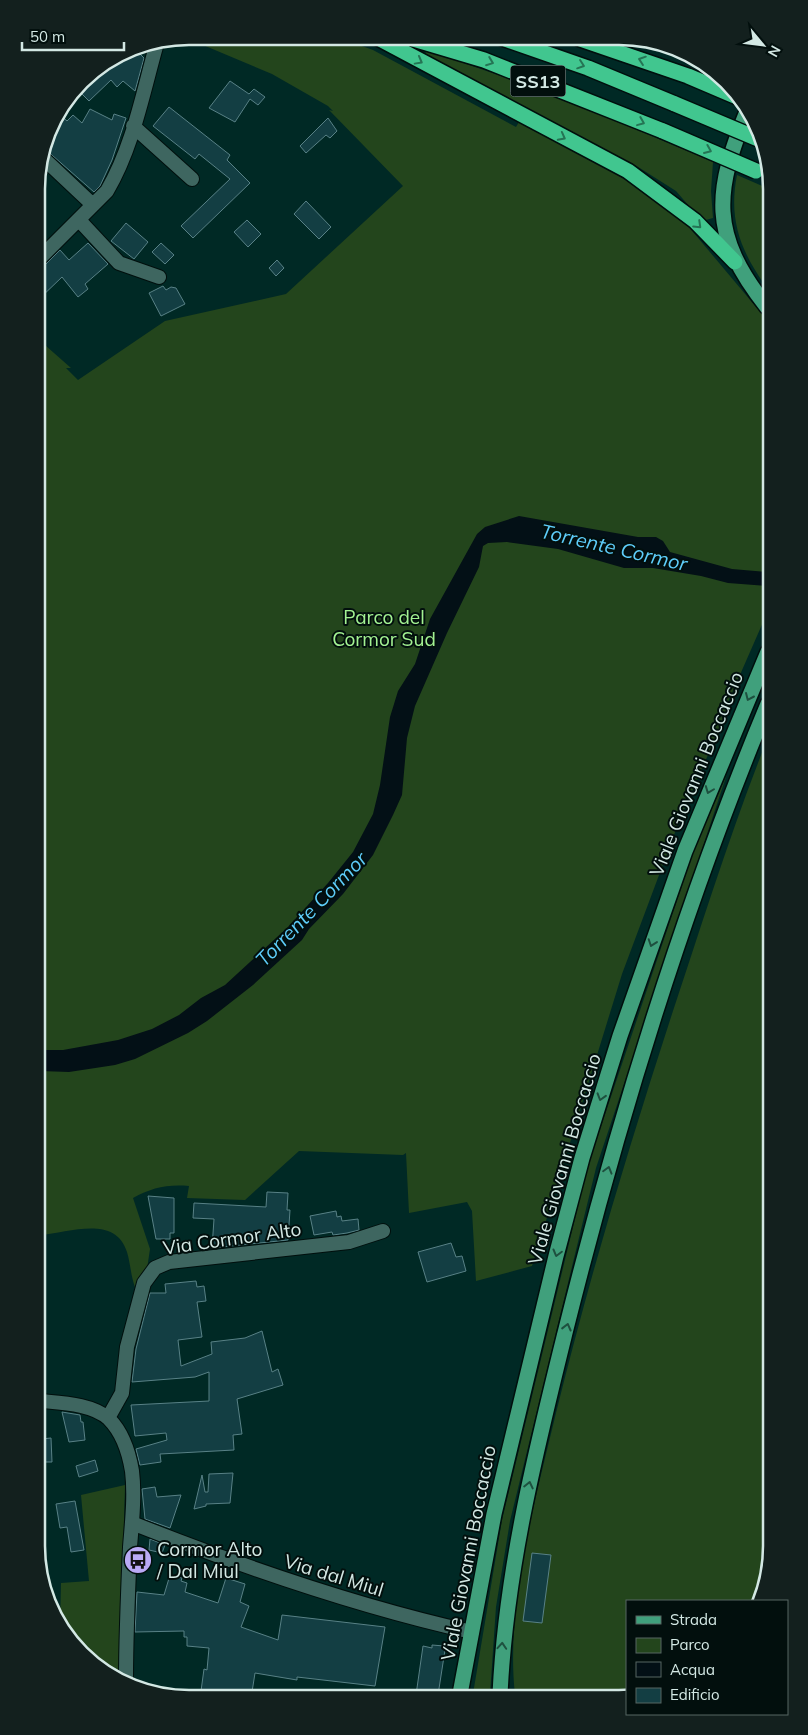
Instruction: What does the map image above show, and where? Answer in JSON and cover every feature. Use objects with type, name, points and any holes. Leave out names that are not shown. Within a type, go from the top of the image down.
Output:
[{"type":"highway","points":[[391,45],[628,171],[695,221],[735,262]]},
{"type":"highway","name":"SS13","points":[[434,45],[484,60],[663,131],[761,173]]},
{"type":"highway","points":[[522,45],[588,68],[753,137]]},
{"type":"highway","points":[[598,45],[688,76],[725,92]]},
{"type":"main road","points":[[745,119],[728,166],[722,198],[723,226],[735,262],[763,302]]},
{"type":"main road","name":"Viale Giovanni Boccaccio","points":[[461,1690],[494,1514],[556,1256],[582,1158],[656,930],[728,746],[763,664]]},
{"type":"main road","points":[[500,1690],[503,1640],[520,1522],[587,1248],[663,994],[722,820],[763,716]]},
{"type":"street","points":[[45,253],[93,205],[113,180],[123,159],[155,50]]},
{"type":"street","points":[[133,126],[192,178]]},
{"type":"street","points":[[47,163],[93,205]]},
{"type":"street","points":[[79,220],[118,263],[158,277]]},
{"type":"street","name":"Via Cormor Alto","points":[[108,1418],[122,1393],[127,1347],[144,1283],[155,1268],[168,1262],[349,1242],[383,1231]]},
{"type":"street","points":[[45,1402],[79,1406],[96,1411],[108,1418],[116,1427],[124,1442],[130,1465],[132,1523],[126,1675]]},
{"type":"street","name":"Via dal Miul","points":[[132,1523],[240,1565],[321,1592],[409,1618],[472,1632]]},
{"type":"green space","name":"Parco del Cormor Sud","points":[[203,45],[359,45],[373,50],[516,127],[519,122],[623,178],[688,226],[763,315],[763,622],[680,819],[622,974],[532,1266],[476,1281],[472,1211],[467,1202],[409,1213],[406,1153],[403,1155],[299,1151],[245,1200],[187,1198],[189,1186],[160,1188],[133,1198],[150,1249],[147,1269],[138,1293],[132,1279],[127,1252],[121,1240],[112,1233],[102,1229],[90,1228],[45,1234],[45,345],[71,368],[66,368],[78,380],[165,321],[286,294],[403,186],[329,110],[333,111],[328,106],[272,74]]},
{"type":"green space","points":[[427,50],[557,96],[713,162],[711,191],[713,218],[702,221],[676,191],[635,165],[424,56]]},
{"type":"green space","points":[[737,175],[763,186],[763,282],[750,261],[739,235],[734,207]]},
{"type":"green space","points":[[763,750],[763,1556],[760,1574],[752,1600],[626,1600],[626,1690],[515,1690],[514,1626],[524,1553],[540,1480],[582,1313],[610,1213],[656,1064],[730,839]]},
{"type":"green space","points":[[727,774],[596,1168],[510,1521],[496,1607],[490,1690],[474,1690],[502,1520],[588,1165],[693,853]]},
{"type":"green space","points":[[125,1485],[120,1673],[87,1648],[75,1634],[60,1610],[61,1583],[89,1581],[81,1495]]},
{"type":"water","name":"Torrente Cormor","points":[[519,516],[638,537],[656,537],[663,541],[670,552],[732,569],[763,572],[763,586],[728,583],[701,576],[653,568],[624,568],[558,549],[507,542],[488,543],[483,546],[479,567],[415,706],[407,738],[402,795],[373,855],[343,894],[309,929],[302,940],[253,985],[207,1021],[188,1033],[135,1059],[115,1065],[69,1072],[45,1071],[45,1050],[63,1050],[118,1040],[152,1029],[179,1015],[201,998],[225,985],[287,928],[328,883],[353,852],[373,814],[380,785],[390,717],[398,691],[415,664],[430,619],[477,534],[485,527]]},
{"type":"building","points":[[140,54],[144,58],[135,91],[123,81],[117,87],[111,80],[89,101],[82,94],[109,69]]},
{"type":"building","points":[[230,81],[249,94],[254,89],[265,97],[258,105],[250,99],[235,122],[209,108]]},
{"type":"building","points":[[169,107],[230,155],[227,160],[250,183],[193,238],[181,226],[230,179],[199,154],[195,159],[153,126]]},
{"type":"building","points":[[90,109],[112,120],[114,114],[126,118],[112,160],[100,186],[94,192],[50,153],[64,118],[67,121],[73,115],[82,123]]},
{"type":"building","points":[[328,118],[337,131],[330,138],[326,135],[306,153],[300,146]]},
{"type":"building","points":[[306,201],[331,227],[319,239],[294,214]]},
{"type":"building","points":[[247,220],[261,234],[248,247],[234,232]]},
{"type":"building","points":[[126,223],[148,242],[134,259],[111,241]]},
{"type":"building","points":[[88,243],[108,264],[85,284],[88,289],[78,297],[62,277],[45,293],[45,265],[60,250],[69,260]]},
{"type":"building","points":[[161,243],[174,255],[165,264],[152,252]]},
{"type":"building","points":[[277,260],[284,268],[276,276],[269,268]]},
{"type":"building","points":[[163,286],[166,290],[171,287],[176,288],[185,304],[161,316],[149,293]]},
{"type":"building","points":[[267,1192],[288,1193],[287,1210],[290,1210],[288,1240],[212,1248],[214,1219],[193,1218],[194,1203],[266,1207]]},
{"type":"building","points":[[148,1196],[174,1198],[174,1233],[170,1233],[170,1239],[156,1239]]},
{"type":"building","points":[[336,1211],[337,1217],[341,1216],[342,1221],[358,1219],[359,1230],[333,1235],[332,1232],[314,1235],[310,1216]]},
{"type":"building","points":[[451,1243],[456,1257],[462,1256],[466,1271],[427,1282],[418,1252]]},
{"type":"building","points":[[196,1281],[197,1287],[204,1286],[206,1301],[197,1302],[202,1337],[178,1340],[181,1366],[212,1354],[211,1342],[245,1338],[262,1331],[272,1372],[278,1369],[283,1385],[237,1399],[242,1434],[233,1435],[234,1450],[160,1454],[161,1462],[140,1465],[136,1449],[167,1440],[166,1433],[135,1436],[131,1405],[209,1401],[209,1372],[195,1377],[132,1382],[136,1349],[150,1293],[166,1293],[165,1284]]},
{"type":"building","points":[[62,1412],[80,1415],[81,1422],[83,1422],[85,1440],[69,1442]]},
{"type":"building","points":[[51,1438],[52,1462],[45,1462],[45,1439]]},
{"type":"building","points":[[95,1460],[98,1471],[79,1477],[76,1466]]},
{"type":"building","points":[[233,1473],[230,1503],[206,1504],[206,1506],[194,1509],[202,1475],[205,1492],[208,1492],[209,1474]]},
{"type":"building","points":[[155,1487],[157,1497],[181,1495],[170,1528],[145,1519],[142,1489]]},
{"type":"building","points":[[75,1501],[84,1550],[71,1552],[67,1527],[60,1528],[56,1504]]},
{"type":"building","points":[[150,1539],[165,1545],[162,1553],[149,1550]]},
{"type":"building","points":[[532,1553],[551,1555],[542,1623],[523,1621]]},
{"type":"building","points":[[170,1575],[182,1578],[181,1581],[187,1583],[185,1592],[218,1603],[226,1578],[245,1584],[240,1602],[249,1606],[241,1627],[278,1640],[282,1615],[385,1627],[375,1686],[297,1677],[297,1680],[255,1673],[252,1690],[201,1690],[204,1669],[207,1670],[209,1648],[187,1646],[187,1637],[184,1637],[184,1631],[135,1632],[137,1592],[164,1595]]},
{"type":"building","points":[[432,1645],[444,1646],[445,1650],[439,1690],[417,1690],[423,1646],[432,1648]]},
{"type":"place","name":"Cormor Alto / Dal Miul","points":[[138,1560]]}]
